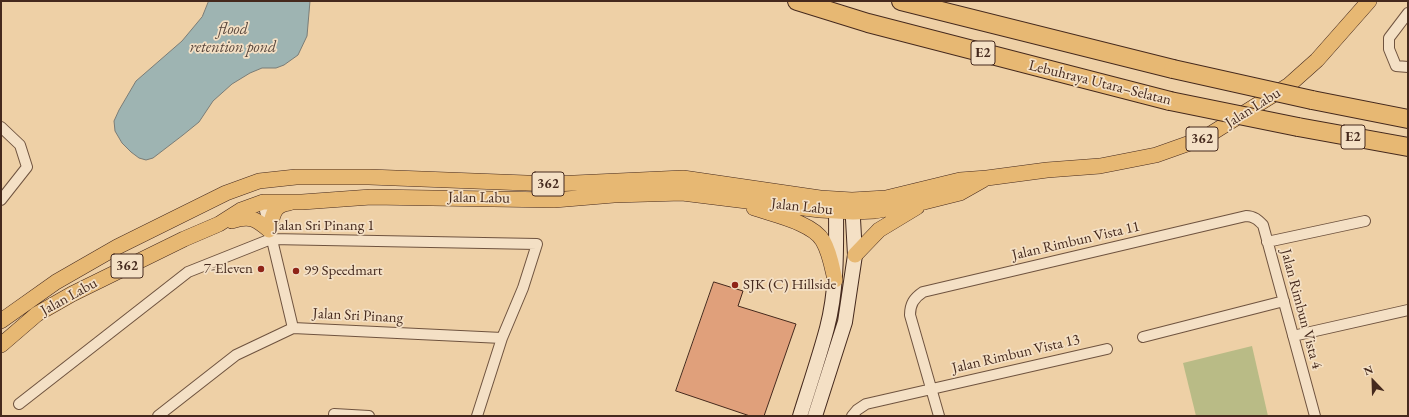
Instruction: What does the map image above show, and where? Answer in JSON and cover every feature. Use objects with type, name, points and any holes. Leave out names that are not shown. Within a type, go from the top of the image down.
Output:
[{"type":"highway","name":"Lebuhraya Utara–Selatan","points":[[797,1],[868,23],[1170,101],[1408,148]]},
{"type":"highway","name":"Lebuhraya Utara–Selatan","points":[[901,1],[1173,69],[1312,100],[1408,119]]},
{"type":"main road","name":"Jalan Labu","points":[[853,206],[960,180],[1047,170],[1100,166],[1156,155],[1204,138],[1289,85],[1317,60],[1369,1]]},
{"type":"main road","name":"Jalan Labu","points":[[1,321],[56,282],[118,247],[226,193],[259,181],[296,177],[369,177],[553,184],[683,178],[836,205]]},
{"type":"main road","name":"Jalan Labu","points":[[1,345],[38,314],[72,294],[184,239],[219,224],[241,210],[263,202],[302,202],[371,197],[554,200],[614,195],[682,192],[726,198],[853,206],[875,211],[924,202],[960,193],[987,178]]},
{"type":"main road","points":[[226,193],[245,192],[258,194],[263,202]]},
{"type":"main road","points":[[726,198],[804,226],[817,233],[823,240],[828,250],[835,280]]},
{"type":"main road","points":[[270,235],[272,215],[276,209],[281,204],[302,202]]},
{"type":"main road","points":[[855,255],[880,230],[924,202]]},
{"type":"main road","points":[[219,224],[240,218],[253,218],[270,235]]},
{"type":"street","points":[[1408,13],[1389,38],[1389,49],[1396,66],[1408,67]]},
{"type":"street","points":[[1,127],[20,145],[27,167],[1,200]]},
{"type":"street","points":[[263,202],[293,328]]},
{"type":"street","points":[[800,416],[827,328],[835,280],[836,205]]},
{"type":"street","points":[[816,416],[845,322],[855,255],[853,206]]},
{"type":"street","name":"Jalan Rimbun Vista 4","points":[[1251,216],[1263,225],[1315,416]]},
{"type":"street","name":"Jalan Rimbun Vista 11","points":[[932,388],[910,314],[912,303],[923,292],[1251,216]]},
{"type":"street","points":[[1267,242],[1365,221]]},
{"type":"street","name":"Jalan Sri Pinang 1","points":[[19,404],[188,272],[270,235],[537,244],[523,288],[502,338]]},
{"type":"street","points":[[1143,337],[1284,301]]},
{"type":"street","points":[[1293,336],[1408,310]]},
{"type":"street","name":"Jalan Sri Pinang","points":[[158,416],[236,355],[293,328],[502,338]]},
{"type":"street","points":[[477,416],[502,338]]},
{"type":"street","name":"Jalan Rimbun Vista 13","points":[[852,416],[857,410],[866,404],[1107,349]]},
{"type":"street","points":[[932,388],[939,416]]},
{"type":"street","points":[[334,414],[369,416]]},
{"type":"green space","points":[[1252,346],[1268,416],[1196,416],[1183,363]]},
{"type":"water","name":"flood retention pond","points":[[209,1],[310,1],[307,36],[298,55],[284,65],[276,68],[262,68],[250,73],[232,84],[213,101],[199,122],[183,135],[153,158],[146,160],[139,158],[122,143],[115,131],[114,121],[136,81],[182,41],[202,17]]},
{"type":"building","points":[[714,282],[743,291],[738,306],[796,324],[764,416],[750,416],[676,391]]},
{"type":"place","name":"7-Eleven","points":[[261,269]]},
{"type":"place","name":"99 Speedmart","points":[[296,271]]},
{"type":"place","name":"SJK (C) Hillside","points":[[735,285]]}]
